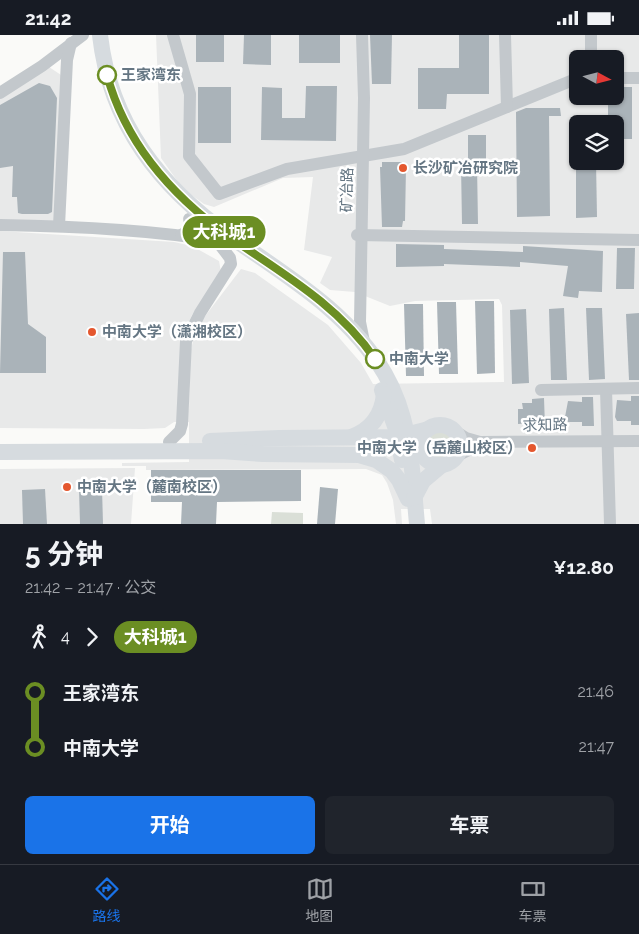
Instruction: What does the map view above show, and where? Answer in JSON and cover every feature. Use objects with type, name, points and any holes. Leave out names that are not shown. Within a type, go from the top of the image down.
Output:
[{"type":"main road","points":[[91,35],[99,75],[118,128],[133,156],[157,187],[189,219],[217,241],[292,291],[334,325],[366,361],[391,396],[411,414],[440,429],[460,444],[449,461],[423,481],[411,499]]},
{"type":"main road","points":[[100,35],[104,64],[120,111],[132,136],[154,168],[185,201],[207,220],[316,296],[339,317],[364,345],[385,374],[403,436],[412,456],[410,524]]},
{"type":"main road","points":[[350,437],[360,433],[375,421],[383,403],[391,396]]},
{"type":"main road","points":[[0,443],[169,442],[403,436],[440,429]]},
{"type":"main road","points":[[412,456],[421,451],[420,442],[440,429]]},
{"type":"main road","points":[[0,452],[221,451],[263,454],[412,456],[433,464],[449,461]]},
{"type":"main road","points":[[359,455],[376,460],[392,471],[399,479],[411,499],[417,524]]},
{"type":"street","points":[[0,93],[42,66],[83,35]]},
{"type":"street","points":[[172,35],[190,94],[189,156],[215,192],[219,194],[295,167],[361,158],[404,149],[569,83]]},
{"type":"street","name":"矿冶路","points":[[357,35],[361,158]]},
{"type":"street","name":"矿冶路","points":[[362,35],[360,331],[364,345]]},
{"type":"street","points":[[505,35],[507,107]]},
{"type":"street","points":[[591,35],[592,50]]},
{"type":"street","points":[[59,226],[66,82],[71,43]]},
{"type":"street","points":[[42,66],[56,69],[66,82]]},
{"type":"street","points":[[624,78],[639,78]]},
{"type":"street","points":[[181,235],[192,229],[189,219]]},
{"type":"street","points":[[0,225],[59,226],[181,235],[217,241],[230,258],[231,264],[200,313],[186,341],[182,424],[180,431],[169,442]]},
{"type":"street","points":[[360,235],[639,240]]},
{"type":"street","name":"矿冶路","points":[[339,317],[348,318],[354,312],[360,235]]},
{"type":"street","points":[[541,389],[639,388]]},
{"type":"street","points":[[606,389],[610,524]]},
{"type":"street","name":"求知路","points":[[440,429],[480,441],[639,446]]},
{"type":"street","name":"求知路","points":[[449,461],[469,450],[484,448],[608,444],[639,441]]},
{"type":"shaded area","points":[[156,35],[639,35],[639,524],[432,524],[430,509],[401,509],[402,524],[396,524],[393,500],[387,483],[382,475],[366,469],[146,470],[146,466],[122,466],[122,463],[189,462],[189,422],[174,422],[165,428],[144,429],[0,428],[0,231],[174,242],[192,246],[219,261],[221,272],[192,315],[182,337],[189,411],[190,354],[196,328],[241,269],[255,273],[328,325],[361,363],[373,384],[504,382],[502,305],[499,299],[415,301],[390,306],[355,292],[330,290],[320,283],[332,257],[304,250],[313,177],[283,178],[214,207],[204,204],[183,189],[161,158]]},
{"type":"shaded area","points":[[49,67],[61,75],[59,226],[0,225],[0,93]]},
{"type":"shaded area","points":[[440,431],[450,435],[454,445],[450,455],[440,459],[430,455],[426,445],[430,435]]},
{"type":"shaded area","name":"中南大学（麓南校区）","points":[[135,468],[131,524],[0,524],[0,469]]},
{"type":"shaded area","points":[[272,512],[303,513],[303,524],[271,524]]},
{"type":"building","points":[[196,35],[224,35],[224,62],[196,62]]},
{"type":"building","points":[[244,35],[271,35],[271,65],[243,64]]},
{"type":"building","points":[[299,35],[340,35],[340,63],[299,63]]},
{"type":"building","points":[[370,35],[392,35],[391,84],[372,84]]},
{"type":"building","points":[[459,35],[489,35],[489,94],[447,94],[446,109],[418,109],[418,68],[459,68]]},
{"type":"building","points":[[39,83],[50,86],[57,98],[52,212],[48,214],[22,214],[18,213],[17,197],[12,197],[13,166],[0,168],[0,105]]},
{"type":"building","points":[[306,86],[337,86],[336,141],[261,140],[262,87],[282,88],[282,118],[305,118]]},
{"type":"building","points":[[198,87],[231,87],[231,143],[198,143]]},
{"type":"building","points":[[624,87],[632,87],[632,139],[624,139],[624,115],[608,115],[608,105],[624,105]]},
{"type":"building","points":[[526,108],[560,108],[561,116],[549,116],[550,216],[517,217],[516,112]]},
{"type":"building","points":[[468,135],[486,135],[486,164],[477,165],[478,224],[462,224],[461,165],[468,165]]},
{"type":"building","points":[[382,162],[402,162],[402,167],[406,167],[405,221],[403,221],[402,227],[382,227],[380,167],[382,167]]},
{"type":"building","points":[[576,170],[596,170],[597,217],[576,218]]},
{"type":"building","points":[[396,244],[444,245],[444,249],[523,252],[523,246],[603,251],[602,292],[579,291],[578,298],[563,296],[568,266],[520,262],[520,267],[444,264],[444,266],[396,267]]},
{"type":"building","points":[[617,248],[635,248],[634,289],[616,289]]},
{"type":"building","points":[[3,252],[25,252],[28,324],[46,337],[46,373],[0,373]]},
{"type":"building","points":[[475,301],[494,301],[495,373],[477,374]]},
{"type":"building","points":[[437,302],[456,302],[458,374],[439,374]]},
{"type":"building","points":[[404,304],[423,304],[424,376],[406,376]]},
{"type":"building","points":[[564,308],[567,380],[551,380],[549,309]]},
{"type":"building","points":[[586,308],[602,308],[605,379],[589,380]]},
{"type":"building","points":[[526,309],[529,383],[512,384],[510,310]]},
{"type":"building","points":[[639,313],[639,380],[629,380],[626,314]]},
{"type":"building","points":[[631,396],[639,396],[639,425],[631,425],[631,421],[617,421],[615,417],[617,400],[631,401]]},
{"type":"building","points":[[582,397],[593,397],[594,426],[582,426],[582,422],[568,422],[565,417],[568,401],[582,402]]},
{"type":"building","points":[[544,398],[545,427],[535,427],[535,423],[518,424],[518,409],[523,409],[522,403],[532,403],[532,399]]},
{"type":"building","points":[[151,470],[301,470],[301,501],[217,502],[216,524],[181,524],[182,502],[151,502]]},
{"type":"building","points":[[320,487],[338,489],[335,524],[317,524]]},
{"type":"building","points":[[102,488],[103,524],[80,524],[79,489]]},
{"type":"building","points":[[45,489],[47,524],[23,524],[22,490]]},
{"type":"bus line","name":"大科城1","points":[[107,75],[110,87],[132,136],[148,160],[167,182],[207,220],[316,296],[335,312],[358,336],[375,359]]},
{"type":"place","name":"王家湾东","points":[[107,75]]},
{"type":"place","name":"长沙矿冶研究院","points":[[403,168]]},
{"type":"place","name":"中南大学（潇湘校区）","points":[[92,332]]},
{"type":"place","name":"中南大学","points":[[375,359]]},
{"type":"place","name":"中南大学（岳麓山校区）","points":[[532,448]]},
{"type":"place","name":"中南大学（麓南校区）","points":[[67,487]]}]
